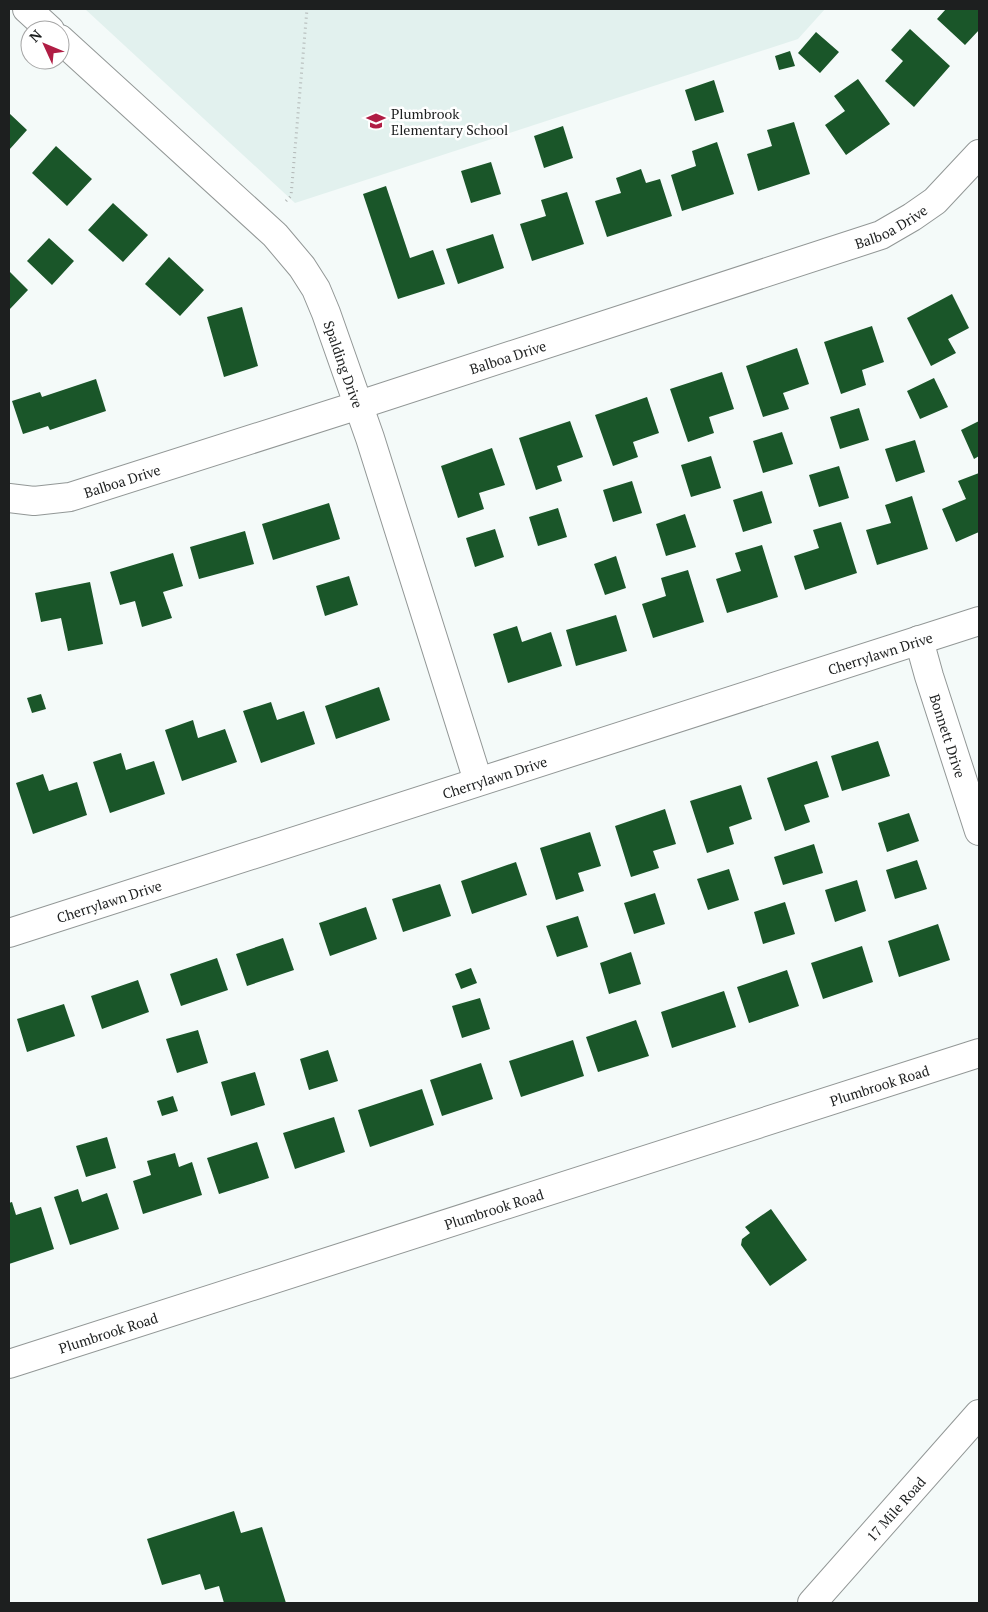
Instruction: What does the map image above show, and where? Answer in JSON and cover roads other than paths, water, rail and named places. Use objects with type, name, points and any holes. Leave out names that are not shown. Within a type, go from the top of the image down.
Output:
[{"type":"street","points":[[27,9],[39,20]]},
{"type":"street","name":"Spalding Drive","points":[[70,48],[275,235],[291,252],[311,282],[326,313],[359,405],[478,782]]},
{"type":"street","name":"Balboa Drive","points":[[9,498],[34,501],[70,497],[881,235],[912,217],[934,201],[979,154]]},
{"type":"street","name":"Cherrylawn Drive","points":[[9,933],[979,621]]},
{"type":"street","name":"Bonnett Drive","points":[[919,640],[979,831]]},
{"type":"street","name":"Plumbrook Road","points":[[9,1364],[979,1053]]},
{"type":"street","name":"17 Mile Road","points":[[812,1603],[979,1414]]},
{"type":"place","name":"Plumbrook Elementary School","points":[[376,121]]}]
